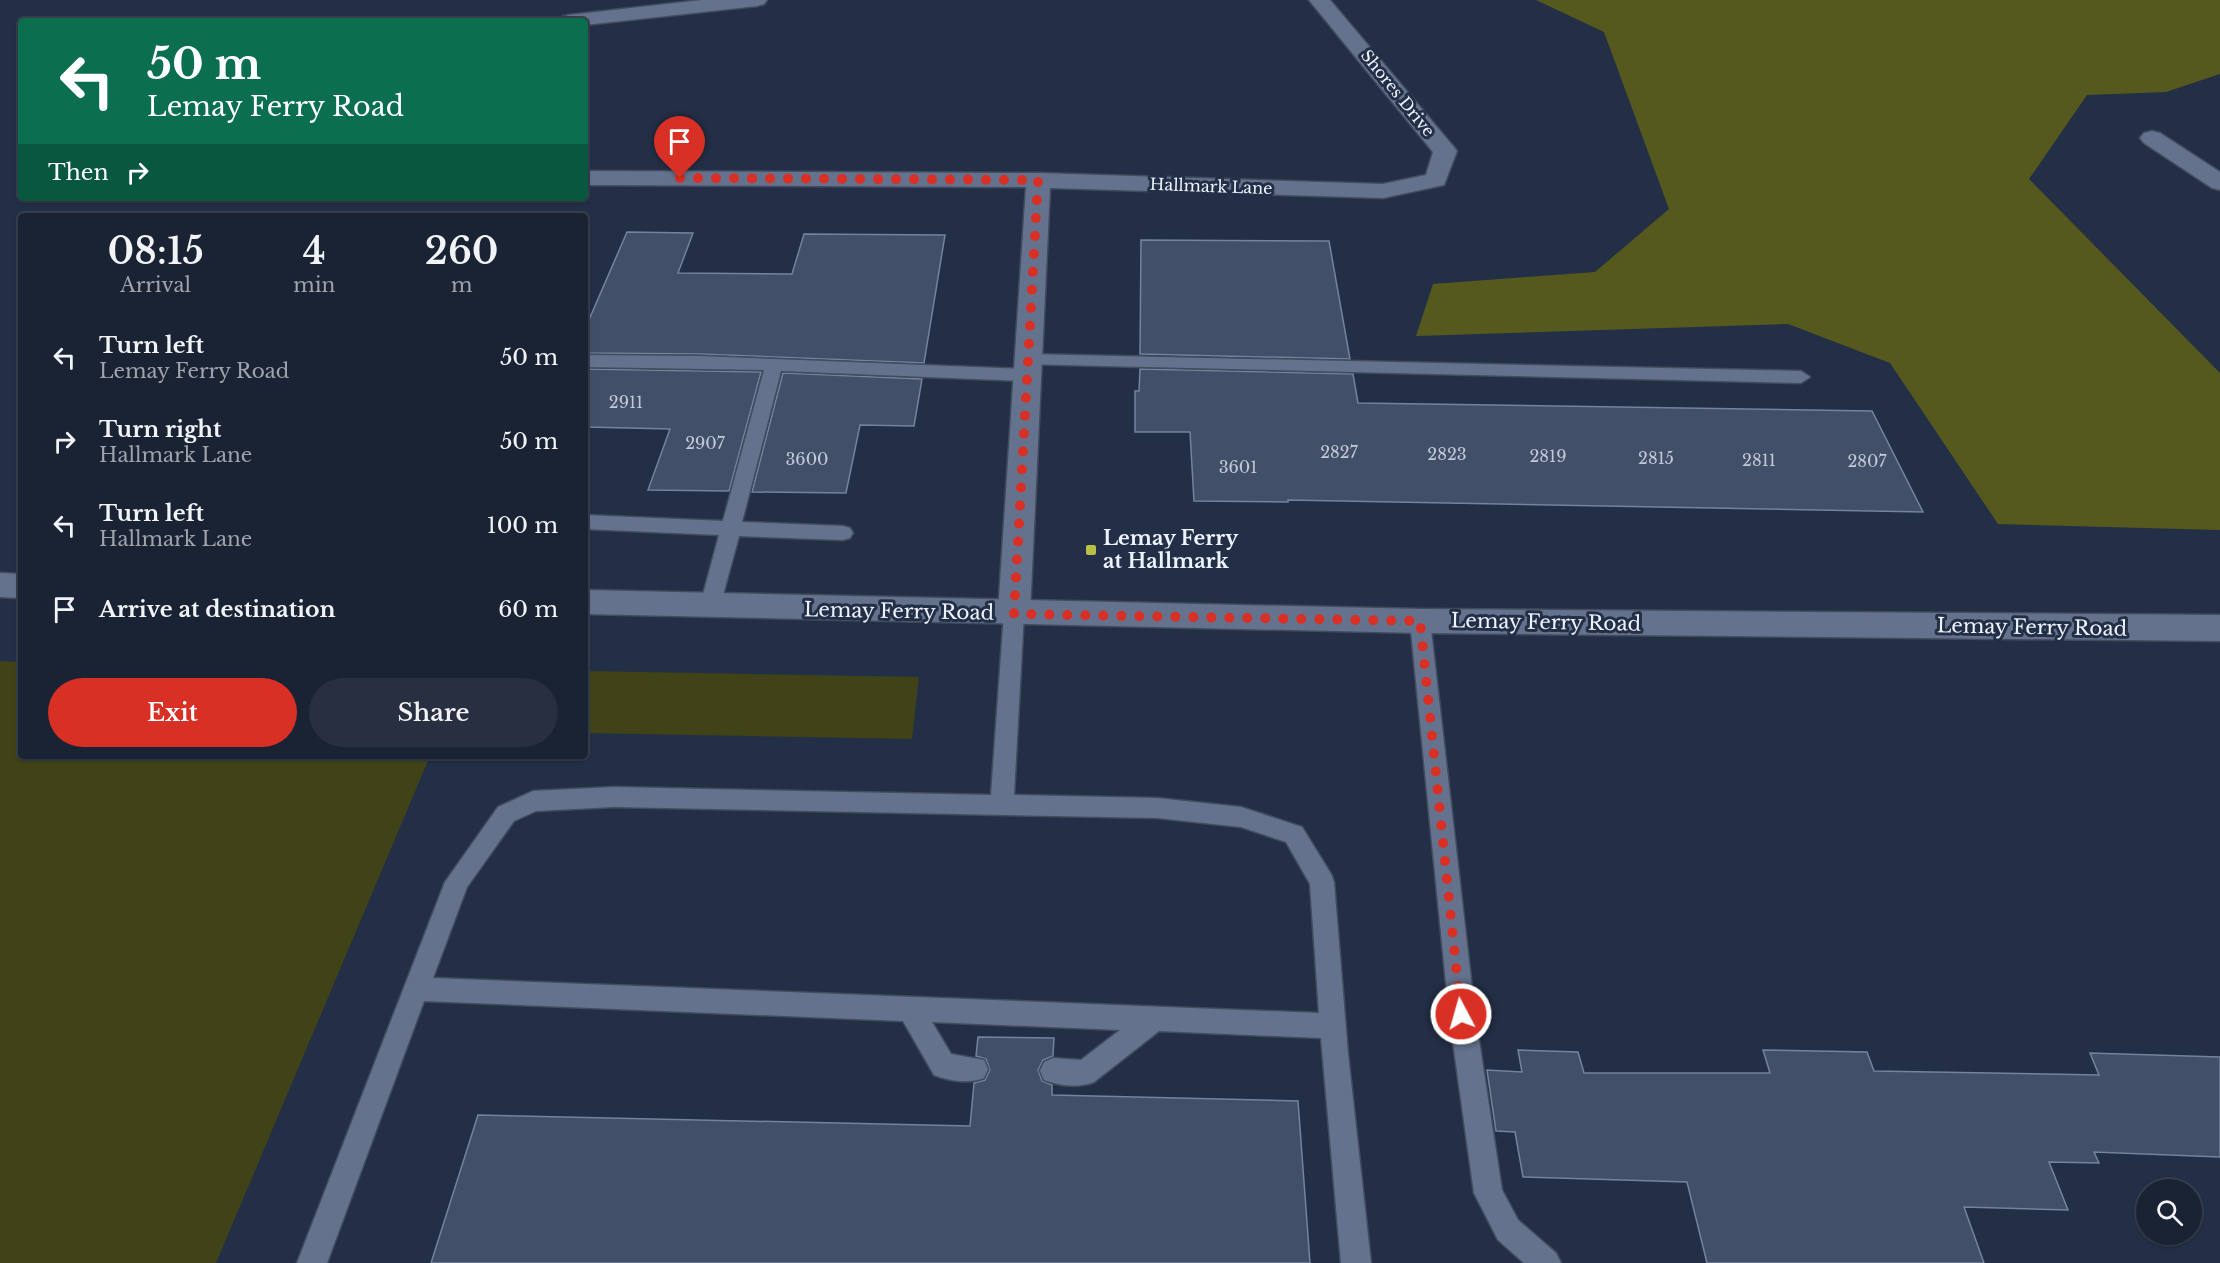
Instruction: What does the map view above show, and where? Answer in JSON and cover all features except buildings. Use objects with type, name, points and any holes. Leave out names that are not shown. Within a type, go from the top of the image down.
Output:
[{"type":"street","points":[[588,19],[757,0]]},
{"type":"street","name":"Shores Drive","points":[[1319,0],[1445,151],[1436,180],[1383,191]]},
{"type":"street","points":[[2152,138],[2220,183]]},
{"type":"street","name":"Hallmark Lane","points":[[588,178],[1038,180],[1383,191]]},
{"type":"street","points":[[1014,614],[1038,180]]},
{"type":"street","points":[[0,585],[18,586]]},
{"type":"street","name":"Lemay Ferry Road","points":[[588,602],[1014,614],[1420,621],[2220,628]]},
{"type":"lane","points":[[588,361],[1801,377]]},
{"type":"lane","points":[[710,606],[774,365]]},
{"type":"lane","points":[[588,522],[843,533]]},
{"type":"lane","points":[[1002,806],[1014,614]]},
{"type":"lane","points":[[1420,621],[1461,1014],[1488,1192],[1508,1230],[1546,1263]]},
{"type":"lane","points":[[312,1263],[457,882],[506,814],[533,801],[614,797],[1157,808],[1240,817],[1294,834],[1322,882],[1333,1026],[1356,1263]]},
{"type":"lane","points":[[415,989],[1333,1026]]},
{"type":"lane","points":[[910,1009],[943,1066],[975,1069]]},
{"type":"lane","points":[[1053,1071],[1085,1073],[1154,1019]]},
{"type":"green space","points":[[1536,0],[2220,0],[2220,74],[2166,92],[2087,95],[2029,179],[2220,373],[2220,530],[1998,524],[1890,363],[1788,324],[1416,336],[1433,284],[1595,272],[1669,209],[1604,32]]},
{"type":"green space","points":[[0,661],[18,662],[18,759],[429,759],[216,1263],[0,1263]]},
{"type":"green space","points":[[588,671],[919,677],[912,739],[588,733]]},
{"type":"place","name":"Lemay Ferry at Hallmark","points":[[1091,550]]},
{"type":"route","points":[[680,178],[1038,180],[1014,614],[1420,621],[1437,757],[1461,1014]]}]
